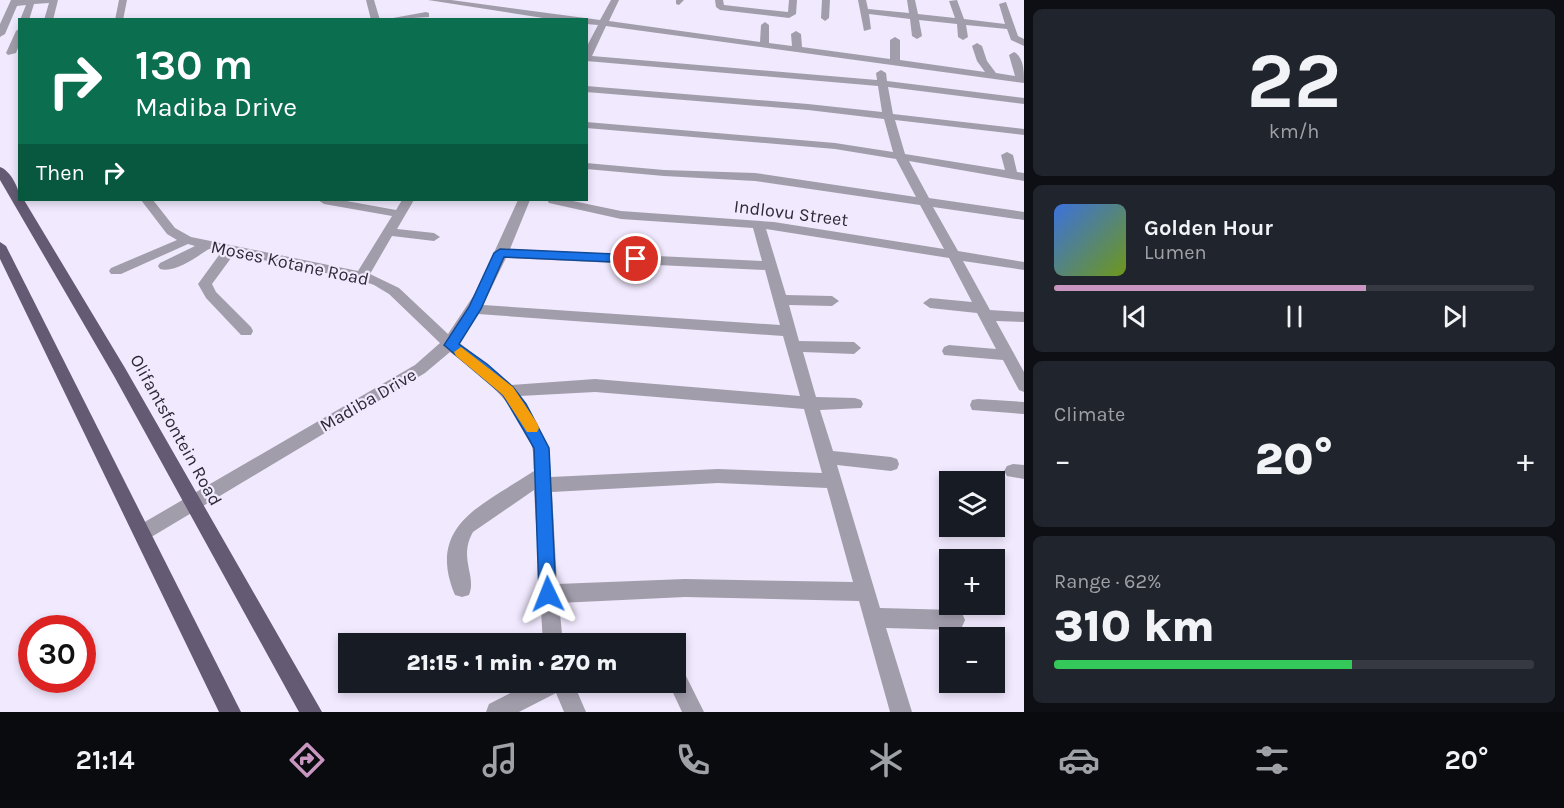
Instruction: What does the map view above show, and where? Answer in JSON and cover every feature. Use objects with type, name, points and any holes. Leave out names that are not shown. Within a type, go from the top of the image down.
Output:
[{"type":"main road","name":"Olifantsfontein Road","points":[[0,170],[18,200]]},
{"type":"main road","name":"Olifantsfontein Road","points":[[19,201],[96,328],[191,502],[311,712]]},
{"type":"main road","points":[[0,246],[230,712]]},
{"type":"street","points":[[0,34],[14,2],[54,0],[49,18]]},
{"type":"street","points":[[119,18],[123,0]]},
{"type":"street","points":[[370,0],[375,18]]},
{"type":"street","points":[[432,0],[533,13],[547,17]]},
{"type":"street","points":[[588,54],[615,0]]},
{"type":"street","points":[[719,0],[718,6],[720,7],[789,15],[792,14],[793,0]]},
{"type":"street","points":[[753,11],[755,0]]},
{"type":"street","points":[[825,18],[826,0]]},
{"type":"street","points":[[862,0],[867,29]]},
{"type":"street","points":[[911,0],[917,36]]},
{"type":"street","points":[[25,18],[31,1]]},
{"type":"street","points":[[953,1],[961,22],[963,37]]},
{"type":"street","points":[[533,13],[537,3]]},
{"type":"street","points":[[1003,4],[1016,40],[1024,43]]},
{"type":"street","points":[[863,11],[961,22],[1010,24],[1024,30]]},
{"type":"street","points":[[402,18],[426,15]]},
{"type":"street","points":[[588,21],[1022,80],[1014,55]]},
{"type":"street","points":[[765,25],[765,45]]},
{"type":"street","points":[[796,34],[797,49]]},
{"type":"street","points":[[895,40],[895,64]]},
{"type":"street","points":[[977,46],[981,61],[993,76]]},
{"type":"street","points":[[0,54],[15,52]]},
{"type":"street","points":[[588,56],[882,83],[1024,101]]},
{"type":"street","points":[[879,62],[888,116],[900,156],[983,311],[1015,362],[1024,386]]},
{"type":"street","points":[[588,89],[888,116],[1024,132]]},
{"type":"street","points":[[588,124],[812,144],[1018,176]]},
{"type":"street","points":[[1007,155],[1018,176]]},
{"type":"street","points":[[588,166],[664,173],[755,177],[1024,216]]},
{"type":"street","name":"Moses Kotane Road","points":[[148,201],[171,231],[186,240],[362,276],[394,291],[451,345],[508,391],[521,409],[541,448],[552,633]]},
{"type":"street","points":[[329,201],[399,214]]},
{"type":"street","points":[[362,276],[407,201]]},
{"type":"street","name":"Madiba Drive","points":[[142,533],[191,502],[420,369],[451,345],[474,309],[524,201]]},
{"type":"street","name":"Indlovu Street","points":[[558,201],[621,214],[758,225],[1024,266]]},
{"type":"street","points":[[758,225],[901,712]]},
{"type":"street","points":[[388,232],[434,237]]},
{"type":"street","points":[[116,272],[186,240]]},
{"type":"street","points":[[165,266],[187,257],[206,245]]},
{"type":"street","points":[[230,250],[205,284],[211,295],[246,331]]},
{"type":"street","points":[[500,253],[771,266]]},
{"type":"street","points":[[781,300],[832,301]]},
{"type":"street","points":[[930,303],[1024,317]]},
{"type":"street","points":[[474,309],[792,339],[854,348]]},
{"type":"street","points":[[949,351],[1015,362]]},
{"type":"street","points":[[508,391],[572,385],[703,392],[811,404],[855,404]]},
{"type":"street","points":[[978,405],[1024,408]]},
{"type":"street","points":[[825,457],[891,464]]},
{"type":"street","points":[[462,588],[455,559],[458,538],[462,532],[497,504],[543,480],[718,476],[832,481]]},
{"type":"street","points":[[548,594],[685,588],[866,592]]},
{"type":"street","points":[[874,618],[955,620]]},
{"type":"street","points":[[497,712],[534,693]]},
{"type":"street","points":[[567,693],[575,712]]},
{"type":"street","points":[[684,693],[693,712]]},
{"type":"slow traffic","points":[[461,352],[508,391],[532,428]]},
{"type":"route","points":[[548,594],[541,448],[533,429],[508,391],[451,345],[474,309],[500,253],[636,259]]}]
